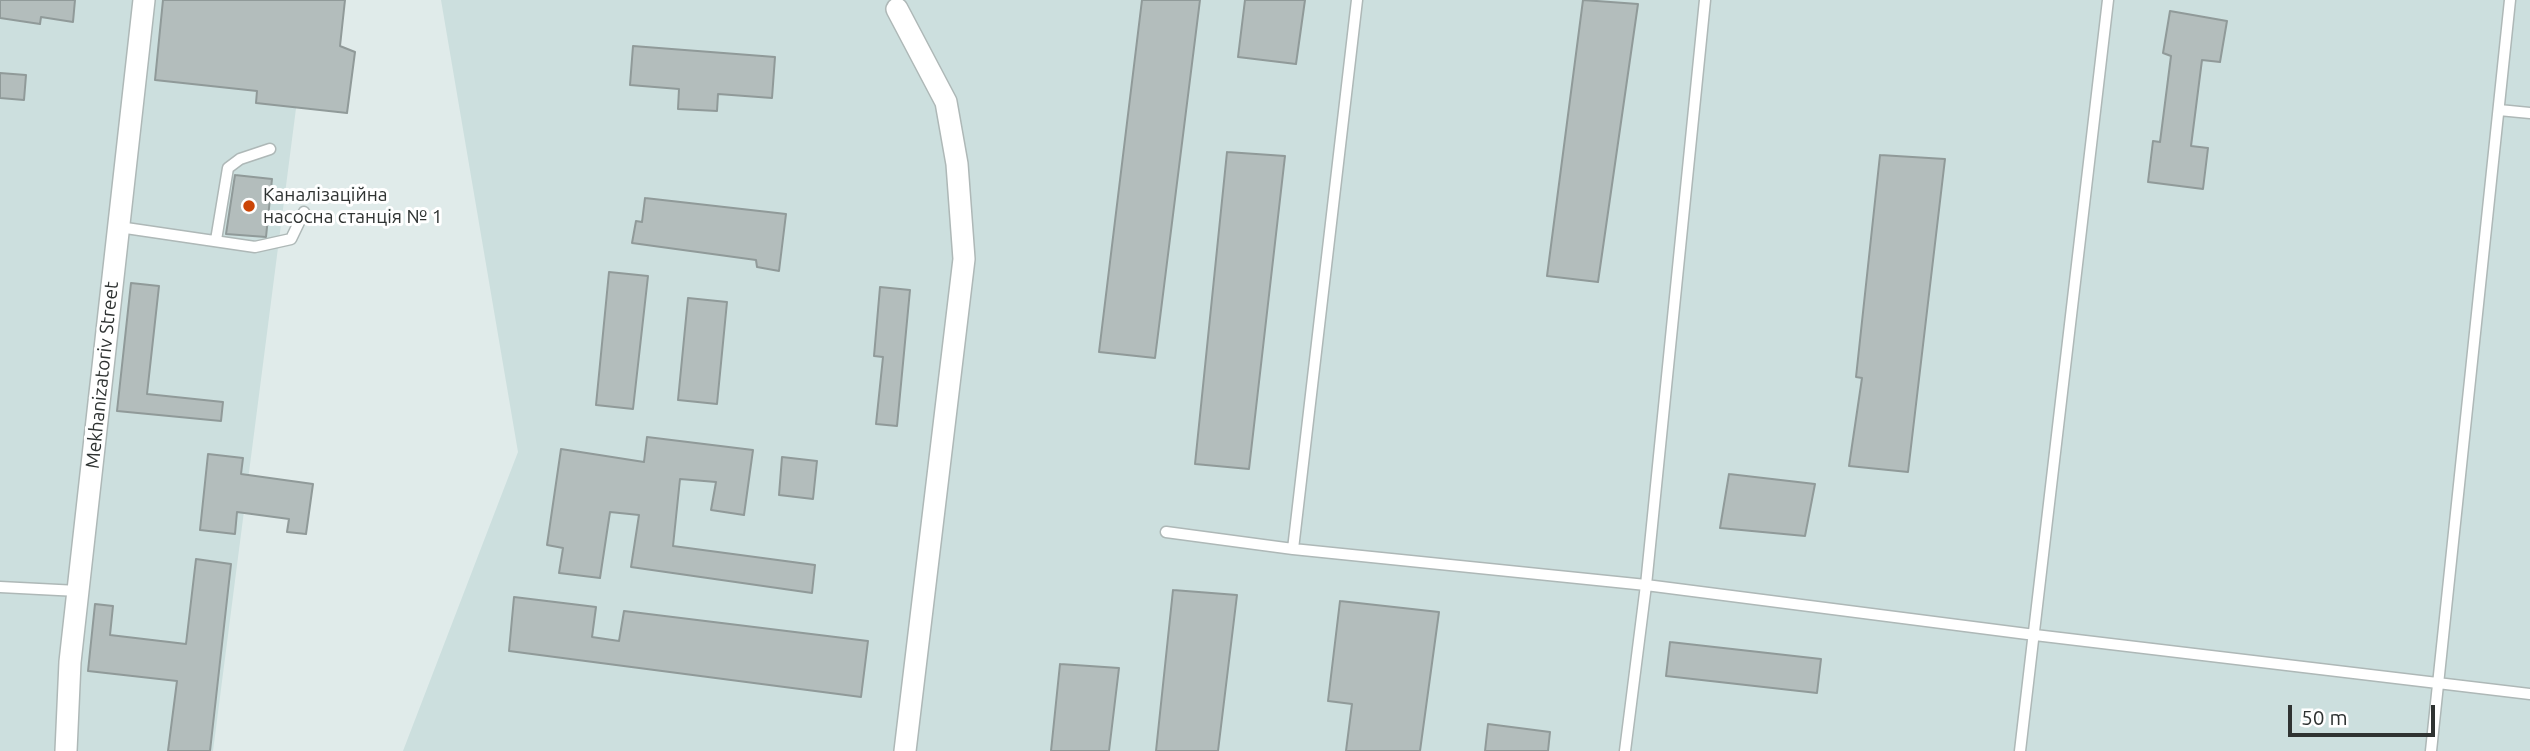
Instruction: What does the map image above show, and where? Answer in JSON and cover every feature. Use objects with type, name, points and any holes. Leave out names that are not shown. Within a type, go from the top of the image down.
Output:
[{"type":"street","name":"Mekhanizatoriv Street","points":[[66,751],[70,662],[144,0]]},
{"type":"street","points":[[897,9],[946,102],[957,164],[964,260],[905,751]]},
{"type":"lane","points":[[1293,549],[1357,0]]},
{"type":"lane","points":[[1625,751],[1646,585],[1705,0]]},
{"type":"lane","points":[[2020,751],[2108,0]]},
{"type":"lane","points":[[2431,751],[2510,0]]},
{"type":"lane","points":[[2498,110],[2530,113]]},
{"type":"lane","points":[[216,240],[228,168],[240,159],[270,149]]},
{"type":"lane","points":[[119,227],[254,247],[291,239],[304,212]]},
{"type":"lane","points":[[1166,532],[1293,549],[1646,585],[2530,694]]},
{"type":"lane","points":[[0,587],[78,591]]},
{"type":"shaded area","points":[[0,0],[310,0],[213,751],[0,751]]},
{"type":"shaded area","points":[[441,0],[2530,0],[2530,751],[403,751],[518,452]]},
{"type":"building","points":[[0,0],[75,0],[73,22],[41,17],[40,24],[0,18]]},
{"type":"building","points":[[163,0],[345,0],[340,46],[355,52],[347,113],[256,103],[257,91],[155,80]]},
{"type":"building","points":[[1142,0],[1200,0],[1155,358],[1099,352]]},
{"type":"building","points":[[1245,0],[1305,0],[1296,64],[1238,57]]},
{"type":"building","points":[[1583,0],[1638,4],[1598,282],[1547,276]]},
{"type":"building","points":[[2170,11],[2227,21],[2220,62],[2202,60],[2191,146],[2208,148],[2203,189],[2148,182],[2153,141],[2160,142],[2171,56],[2163,53]]},
{"type":"building","points":[[633,46],[775,57],[772,98],[718,94],[717,111],[678,109],[679,89],[630,85]]},
{"type":"building","points":[[0,73],[26,75],[24,100],[0,98]]},
{"type":"building","points":[[1227,152],[1285,156],[1249,469],[1195,464]]},
{"type":"building","points":[[1880,155],[1945,159],[1908,472],[1849,466],[1862,378],[1856,377]]},
{"type":"building","name":"Каналізаційна насосна станція № 1","points":[[235,175],[272,179],[266,237],[226,234]]},
{"type":"building","points":[[645,198],[786,214],[779,271],[757,267],[756,260],[632,243],[636,221],[642,222]]},
{"type":"building","points":[[609,272],[648,276],[633,409],[596,405]]},
{"type":"building","points":[[131,283],[159,286],[147,394],[223,402],[221,421],[117,411]]},
{"type":"building","points":[[880,287],[910,290],[897,426],[876,424],[883,357],[874,356]]},
{"type":"building","points":[[688,298],[727,302],[717,404],[678,400]]},
{"type":"building","points":[[647,437],[753,450],[744,515],[711,510],[716,482],[680,479],[673,546],[815,565],[812,593],[631,567],[639,515],[610,512],[600,578],[559,573],[563,548],[547,545],[561,449],[644,462]]},
{"type":"building","points":[[208,454],[243,458],[241,474],[313,484],[306,534],[287,532],[289,519],[237,512],[235,534],[200,530]]},
{"type":"building","points":[[782,457],[817,461],[813,499],[779,495]]},
{"type":"building","points":[[1729,474],[1815,484],[1805,536],[1720,528]]},
{"type":"building","points":[[196,559],[231,564],[210,751],[168,751],[177,681],[88,671],[95,604],[113,606],[110,635],[186,644]]},
{"type":"building","points":[[1173,590],[1237,595],[1218,751],[1156,751]]},
{"type":"building","points":[[514,597],[596,607],[592,637],[619,641],[624,611],[868,641],[861,697],[509,651]]},
{"type":"building","points":[[1340,601],[1439,612],[1420,751],[1346,751],[1352,704],[1328,701]]},
{"type":"building","points":[[1670,642],[1821,659],[1817,693],[1666,676]]},
{"type":"building","points":[[1060,664],[1119,668],[1109,751],[1051,751]]},
{"type":"building","points":[[1488,724],[1550,732],[1548,751],[1485,751]]},
{"type":"place","name":"Каналізаційна насосна станція № 1","points":[[249,206]]}]
